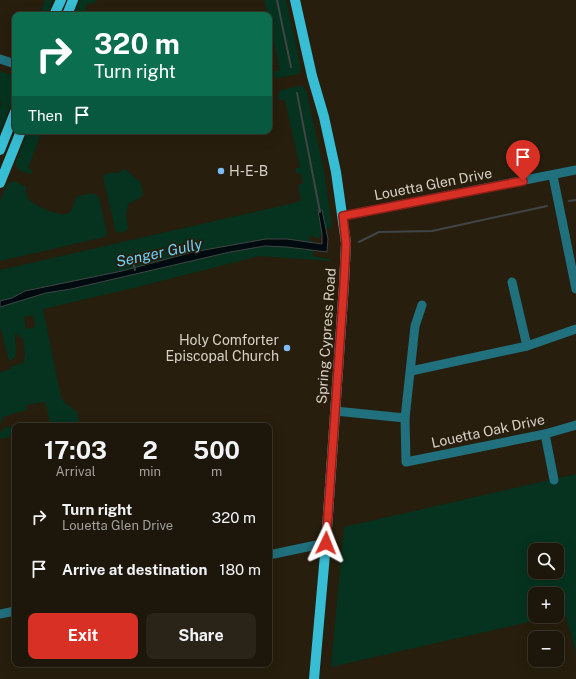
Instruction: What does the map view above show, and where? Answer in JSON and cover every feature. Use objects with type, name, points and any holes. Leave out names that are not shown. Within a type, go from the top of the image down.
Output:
[{"type":"main road","points":[[55,12],[61,0]]},
{"type":"main road","points":[[68,12],[73,0]]},
{"type":"main road","name":"Spring Cypress Road","points":[[295,0],[336,172],[346,244],[326,543],[314,679]]},
{"type":"main road","points":[[0,150],[12,120]]},
{"type":"main road","points":[[0,183],[20,134]]},
{"type":"street","points":[[0,60],[12,63]]},
{"type":"street","name":"Louetta Glen Drive","points":[[343,216],[553,176],[576,170]]},
{"type":"street","points":[[553,176],[576,289]]},
{"type":"street","points":[[512,282],[527,346]]},
{"type":"street","points":[[335,411],[405,418],[415,326],[422,305]]},
{"type":"street","points":[[410,371],[527,346],[576,329]]},
{"type":"street","name":"Louetta Oak Drive","points":[[405,418],[406,462],[545,434],[576,425]]},
{"type":"street","points":[[545,434],[554,480]]},
{"type":"street","points":[[272,554],[326,543]]},
{"type":"street","points":[[0,614],[12,612]]},
{"type":"green space","points":[[45,0],[53,0],[48,12],[40,12]]},
{"type":"green space","points":[[80,0],[97,0],[93,4],[88,3],[84,12],[75,12]]},
{"type":"green space","points":[[264,0],[286,0],[301,68],[299,74],[279,78],[276,78],[274,75],[275,70],[280,71],[272,35],[272,12],[267,12]]},
{"type":"green space","points":[[0,71],[12,75],[12,102],[0,132],[0,107],[2,103],[0,102]]},
{"type":"green space","points":[[303,86],[307,93],[324,171],[332,227],[326,229],[325,233],[320,235],[319,238],[311,235],[309,239],[314,243],[313,256],[330,259],[330,261],[259,256],[138,287],[43,309],[61,397],[64,402],[77,412],[79,423],[50,423],[45,402],[26,405],[27,410],[3,417],[0,426],[0,372],[11,369],[11,367],[23,363],[25,355],[23,339],[15,333],[16,355],[9,361],[0,326],[0,270],[298,202],[301,200],[298,185],[303,183],[301,173],[296,174],[295,169],[300,167],[285,100],[279,100],[279,93],[281,90]],"holes":[[[33,315],[35,327],[26,329],[24,317]]]},
{"type":"green space","points":[[27,134],[41,134],[28,168],[33,171],[30,174],[19,170],[16,166],[16,162]]},
{"type":"green space","points":[[124,169],[140,181],[143,193],[141,197],[128,204],[126,215],[128,228],[126,231],[121,233],[115,229],[103,177],[105,174],[121,172],[121,170]]},
{"type":"green space","points":[[14,181],[26,187],[27,196],[31,201],[47,210],[59,214],[69,213],[78,196],[89,194],[97,195],[99,197],[107,233],[105,237],[0,261],[0,201],[7,184]]},
{"type":"green space","points":[[12,426],[12,437],[0,439],[0,433],[4,428]]},
{"type":"green space","points":[[576,474],[576,652],[564,614],[564,587],[528,587],[528,622],[331,667],[344,527]]},
{"type":"shaded area","points":[[318,210],[322,210],[328,239],[327,252],[265,246],[230,252],[71,289],[46,293],[0,307],[0,301],[12,298],[25,291],[122,271],[193,252],[266,239],[287,239],[322,244]]},
{"type":"waterway","points":[[277,0],[291,67]]},
{"type":"waterway","points":[[297,93],[320,212]]},
{"type":"waterway","name":"Senger Gully","points":[[569,201],[576,200]]},
{"type":"waterway","name":"Senger Gully","points":[[359,242],[379,232],[432,231],[547,206]]},
{"type":"waterway","points":[[131,255],[135,270]]},
{"type":"place","name":"H-E-B","points":[[221,171]]},
{"type":"place","name":"Holy Comforter Episcopal Church","points":[[287,348]]},
{"type":"route","points":[[326,543],[326,523],[344,284],[346,244],[343,216],[523,181]]}]
